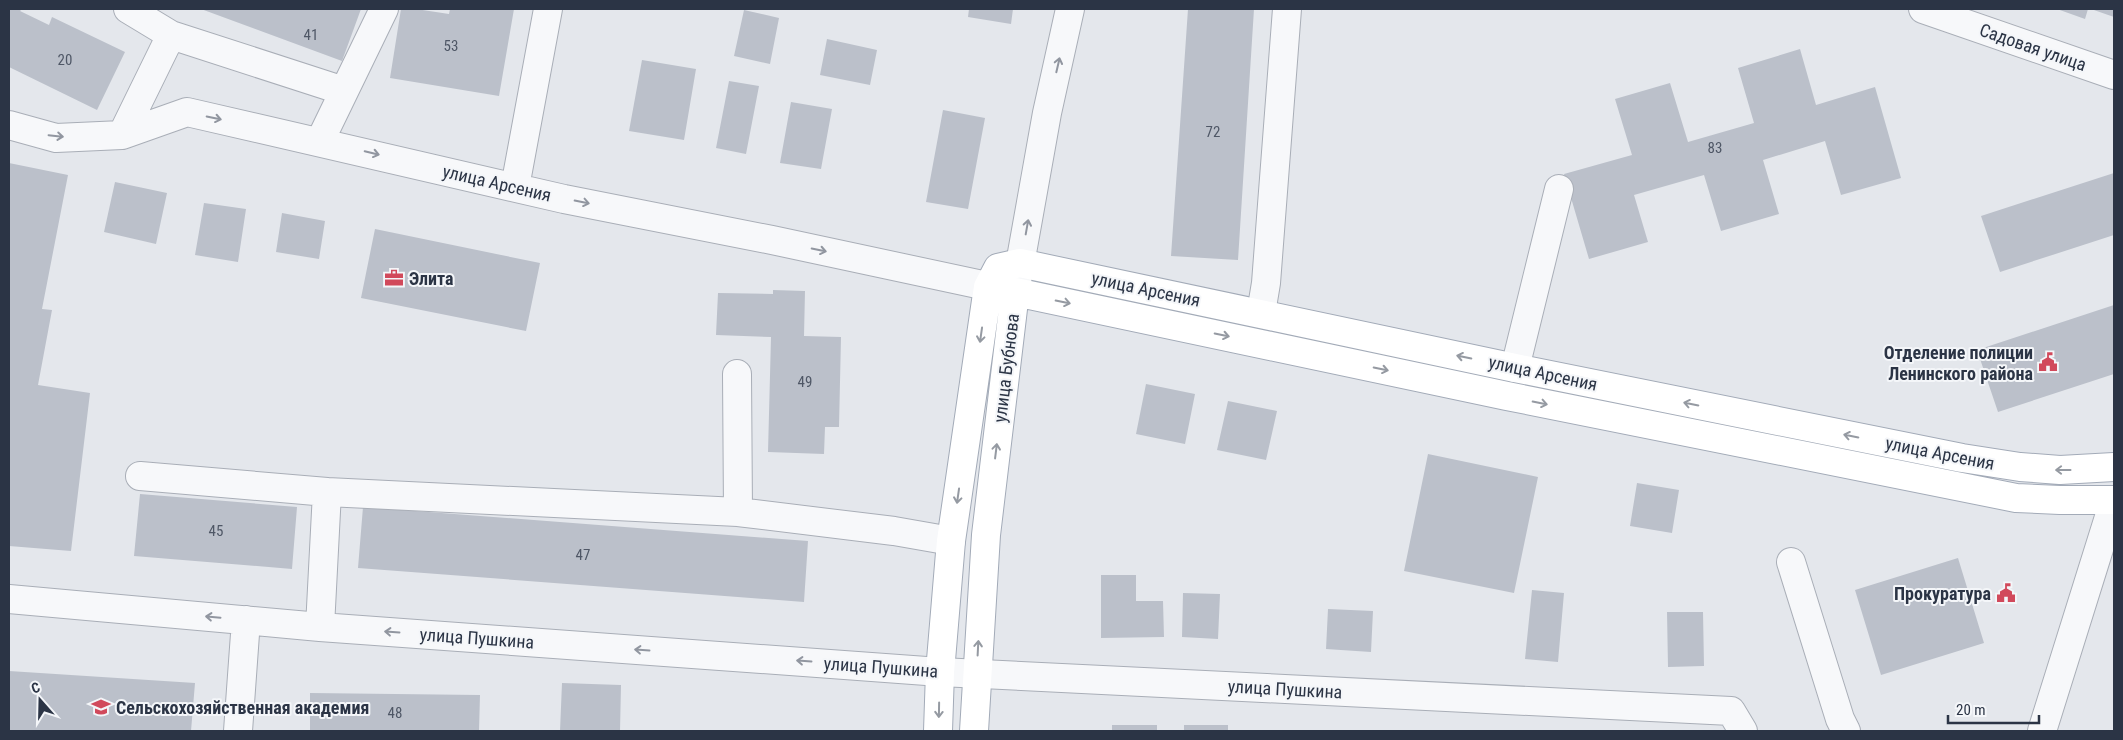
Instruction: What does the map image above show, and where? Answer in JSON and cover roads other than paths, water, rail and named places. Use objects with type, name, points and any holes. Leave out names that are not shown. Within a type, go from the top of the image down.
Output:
[{"type":"main road","name":"улица Арсения","points":[[988,287],[998,268],[1020,263],[1516,368],[1962,458],[2020,467],[2060,470],[2113,468]]},
{"type":"main road","name":"улица Бубнова","points":[[938,731],[940,672],[951,541],[988,287]]},
{"type":"main road","name":"улица Арсения","points":[[1015,292],[1507,396],[2016,498],[2114,500]]},
{"type":"main road","name":"улица Бубнова","points":[[974,731],[986,535],[1015,292]]},
{"type":"street","points":[[128,9],[171,35],[344,91]]},
{"type":"street","points":[[320,141],[384,9]]},
{"type":"street","points":[[515,187],[548,9]]},
{"type":"street","name":"улица Бубнова","points":[[1015,292],[1047,113],[1070,9]]},
{"type":"street","points":[[1262,313],[1266,283],[1287,9]]},
{"type":"street","name":"Садовая улица","points":[[1923,9],[2114,75]]},
{"type":"street","points":[[122,135],[171,35]]},
{"type":"street","name":"улица Арсения","points":[[9,125],[56,138],[122,135],[187,112],[320,141],[564,199],[772,240],[1015,292]]},
{"type":"street","points":[[1516,368],[1559,189]]},
{"type":"street","points":[[737,374],[738,512]]},
{"type":"street","points":[[2042,731],[2114,500],[2113,468]]},
{"type":"street","points":[[140,476],[327,492],[738,512],[894,531],[951,541]]},
{"type":"street","points":[[320,627],[327,492]]},
{"type":"street","points":[[1791,562],[1840,719],[1846,731]]},
{"type":"street","name":"улица Пушкина","points":[[9,599],[320,627],[940,672],[1731,711],[1743,731]]},
{"type":"street","points":[[238,731],[246,620]]},
{"type":"place","name":"Элита","points":[[394,278]]},
{"type":"place","name":"Отделение полиции Ленинского района","points":[[2048,362]]},
{"type":"place","name":"Прокуратура","points":[[2006,593]]},
{"type":"place","name":"Сельскохозяйственная академия","points":[[101,707]]}]
